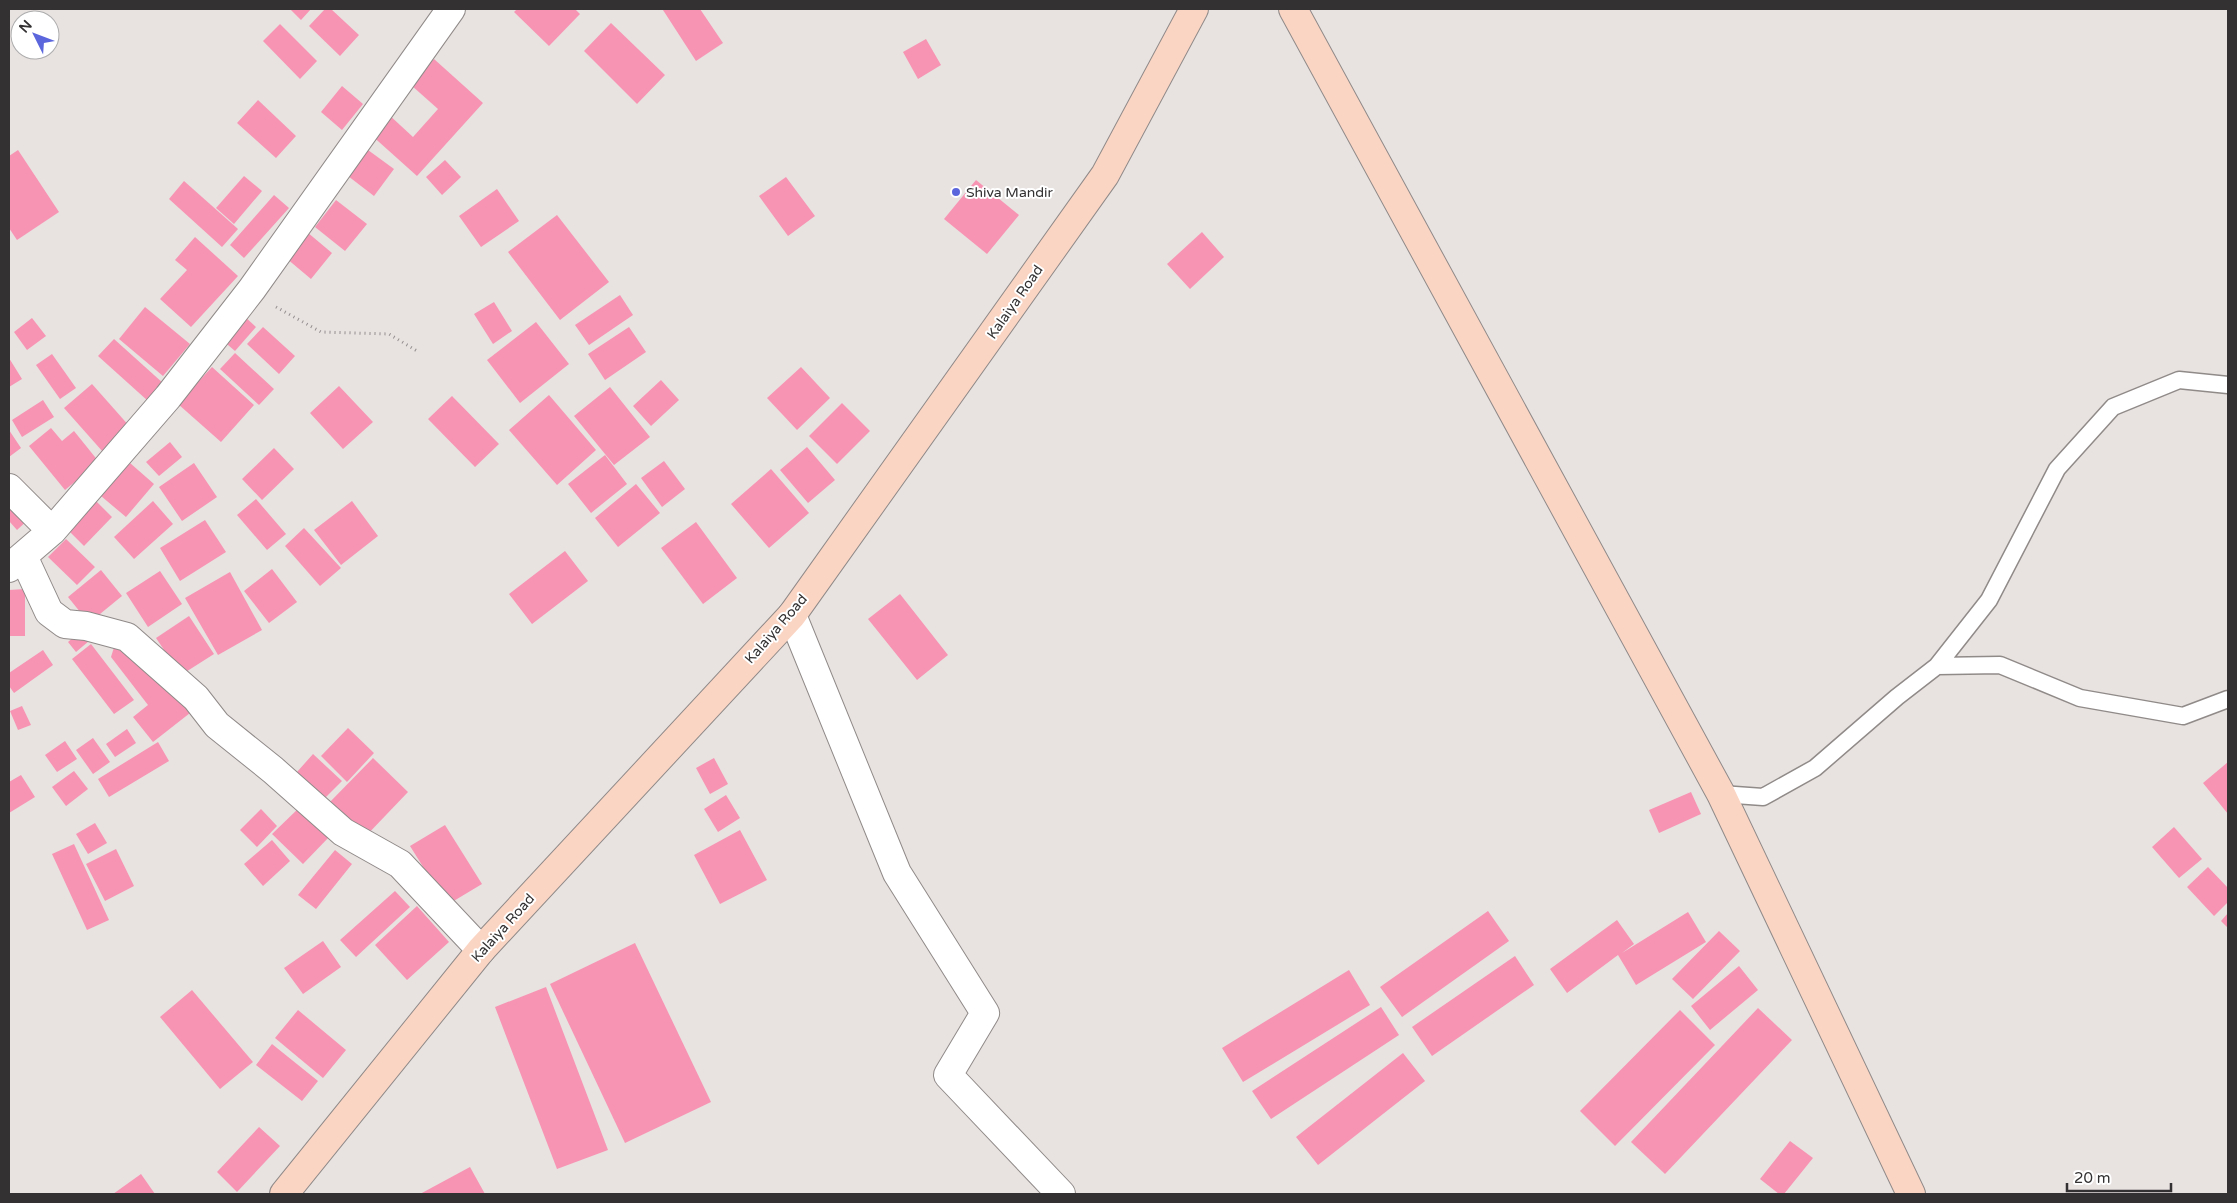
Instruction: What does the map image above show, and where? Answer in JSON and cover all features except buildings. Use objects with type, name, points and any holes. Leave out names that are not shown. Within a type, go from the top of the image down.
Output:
[{"type":"main road","name":"Kalaiya Road","points":[[284,1194],[481,950],[792,615],[1105,176],[1194,9]]},
{"type":"main road","points":[[1293,9],[1721,794],[1911,1194]]},
{"type":"street","points":[[450,9],[252,288],[168,398],[52,530],[16,562],[49,612],[65,624],[86,626],[127,637],[196,698],[217,725],[273,770],[343,832],[400,864],[481,950]]},
{"type":"street","points":[[9,488],[52,530]]},
{"type":"street","points":[[792,615],[897,874],[986,1013],[948,1075],[1061,1194]]},
{"type":"lane","points":[[1721,794],[1763,797],[1816,768],[1897,697],[1937,666],[1989,600],[2057,468],[2113,407],[2179,380],[2228,385]]},
{"type":"lane","points":[[1937,666],[2000,665],[2080,698],[2183,716],[2228,699]]},
{"type":"path","points":[[252,288],[283,313],[320,332],[389,334],[417,351]]},
{"type":"place","name":"Shiva Mandir","points":[[956,192]]}]
